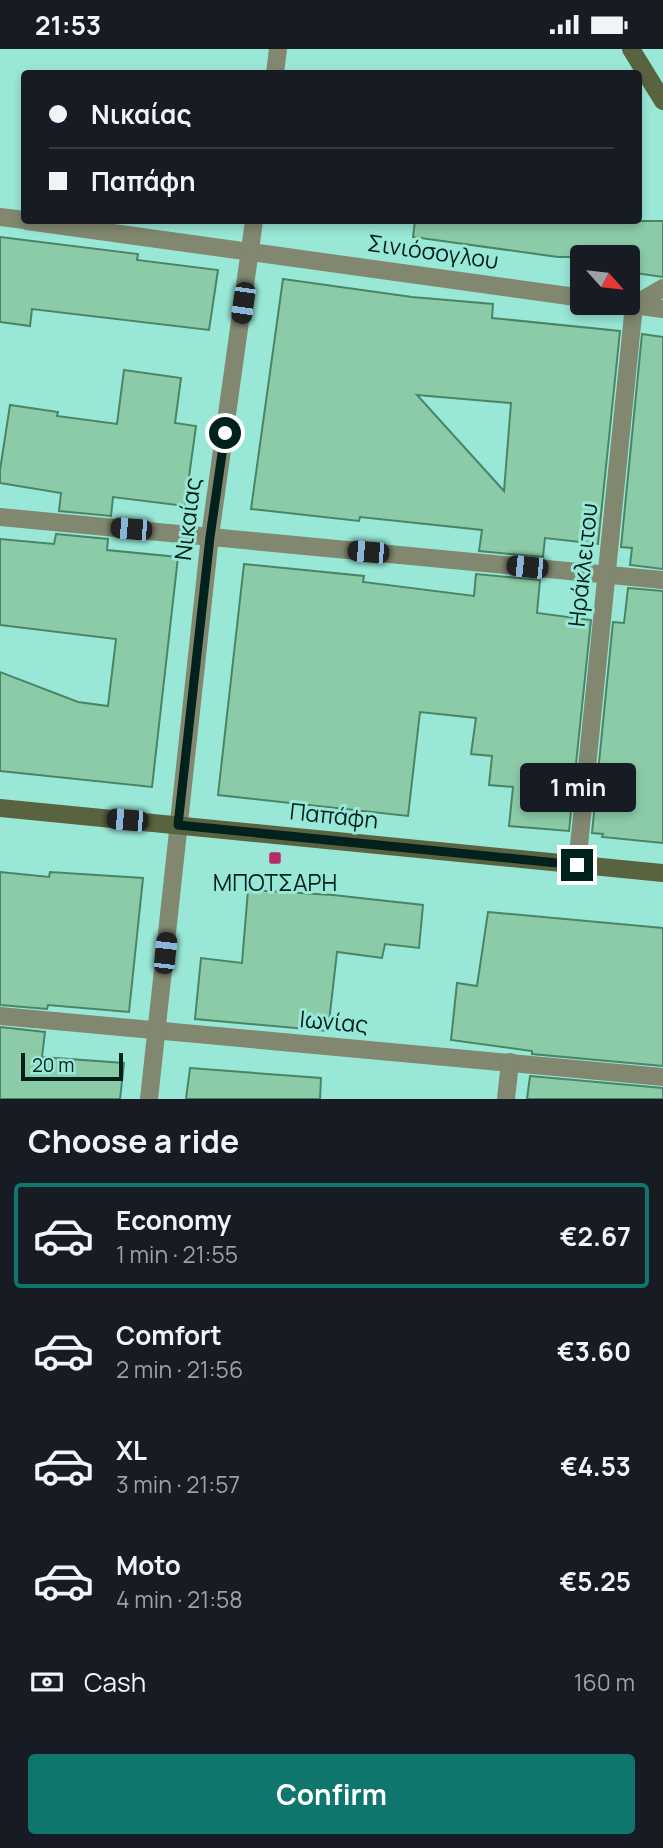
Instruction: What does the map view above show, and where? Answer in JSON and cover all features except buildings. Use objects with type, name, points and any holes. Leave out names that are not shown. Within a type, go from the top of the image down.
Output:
[{"type":"main road","points":[[631,49],[663,101]]},
{"type":"main road","name":"Παπάφη","points":[[0,808],[663,873]]},
{"type":"street","points":[[275,70],[278,49]]},
{"type":"street","name":"Σινιόσογλου","points":[[0,217],[21,219]]},
{"type":"street","name":"Σινιόσογλου","points":[[55,224],[570,296]]},
{"type":"street","name":"Νικαίας","points":[[149,1099],[210,537],[254,224]]},
{"type":"street","points":[[640,298],[663,288]]},
{"type":"street","points":[[640,306],[663,309]]},
{"type":"street","name":"Ηράκλειτου","points":[[577,865],[606,575],[624,315]]},
{"type":"street","points":[[0,517],[663,580]]},
{"type":"street","name":"Ιωνίας","points":[[0,1016],[663,1077]]},
{"type":"street","points":[[506,1099],[510,1062]]},
{"type":"place","name":"ΜΠΟΤΣΑΡΗ","points":[[275,858]]},
{"type":"route","points":[[225,433],[210,537],[178,825],[577,865]]}]
